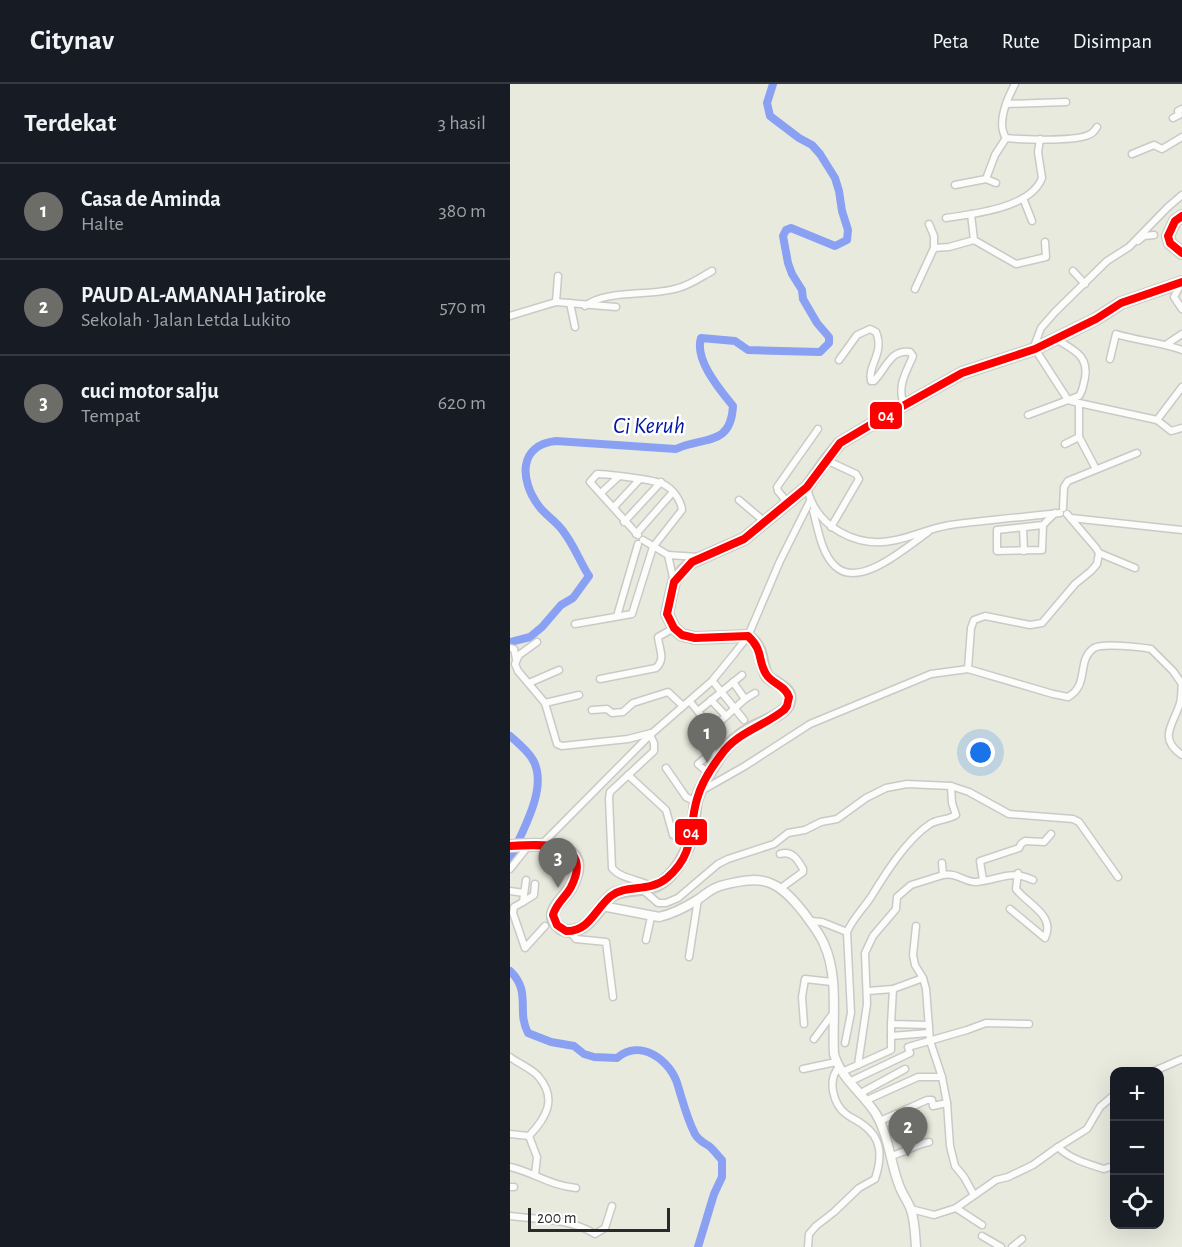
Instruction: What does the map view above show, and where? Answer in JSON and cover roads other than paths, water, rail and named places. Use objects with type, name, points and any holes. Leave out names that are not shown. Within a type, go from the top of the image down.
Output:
[{"type":"highway","points":[[1182,216],[1175,221],[1168,236],[1170,243],[1182,253]]},
{"type":"highway","points":[[510,846],[563,847],[574,856],[577,871],[575,878],[566,894],[557,903],[553,916],[560,928],[569,931],[586,925],[616,893],[649,889],[665,880],[676,868],[691,837],[698,797],[724,751],[753,727],[775,716],[789,702],[787,691],[768,676],[758,647],[748,636],[695,638],[682,635],[674,628],[667,614],[674,582],[682,571],[701,557],[738,543],[766,522],[807,487],[826,459],[848,438],[962,373],[1034,349],[1095,320],[1121,303],[1182,282]]},
{"type":"street","points":[[1006,138],[1001,129],[1006,104],[1015,84]]},
{"type":"street","points":[[1006,104],[1066,102]]},
{"type":"street","points":[[1178,114],[1182,123]]},
{"type":"street","points":[[1006,138],[1040,139],[1086,136],[1094,133],[1097,127]]},
{"type":"street","points":[[1132,154],[1154,145],[1161,149],[1182,137]]},
{"type":"street","points":[[986,179],[995,155],[1006,138]]},
{"type":"street","points":[[946,218],[999,208],[1023,198],[1036,188],[1042,178],[1038,152],[1040,139]]},
{"type":"street","points":[[956,185],[986,179],[996,183]]},
{"type":"street","points":[[1129,247],[1182,195]]},
{"type":"street","points":[[1023,198],[1032,221]]},
{"type":"street","points":[[970,214],[974,240]]},
{"type":"street","points":[[915,289],[934,248],[934,236],[929,224]]},
{"type":"street","points":[[1154,235],[1144,236],[1107,261],[1041,328],[1034,349],[1068,400],[1156,420],[1171,430],[1182,428]]},
{"type":"street","points":[[934,248],[949,247],[974,240],[1016,264],[1020,264],[1046,257],[1045,242]]},
{"type":"street","points":[[585,306],[593,300],[606,297],[678,288],[712,271]]},
{"type":"street","points":[[1073,271],[1085,284]]},
{"type":"street","points":[[556,302],[558,276]]},
{"type":"street","points":[[1182,282],[1174,297],[1182,309]]},
{"type":"street","points":[[510,316],[556,302],[616,307]]},
{"type":"street","points":[[570,303],[576,327]]},
{"type":"street","points":[[839,360],[857,334],[870,329],[878,335],[879,346],[874,366],[870,372],[871,381],[881,374],[891,357],[899,353],[910,352],[914,356],[900,387],[904,406]]},
{"type":"street","points":[[1110,359],[1116,334],[1134,340],[1167,344],[1182,350]]},
{"type":"street","points":[[1167,344],[1182,334]]},
{"type":"street","points":[[1028,415],[1081,394],[1086,372],[1085,363],[1076,352],[1055,339]]},
{"type":"street","points":[[1156,420],[1182,387]]},
{"type":"street","points":[[1079,403],[1079,437],[1096,469]]},
{"type":"street","points":[[789,503],[777,487],[818,429]]},
{"type":"street","points":[[1065,444],[1079,437]]},
{"type":"street","points":[[1136,568],[1099,553],[1063,513],[1065,484],[1073,478],[1137,453]]},
{"type":"street","points":[[826,459],[856,474],[859,479],[831,527]]},
{"type":"street","points":[[575,624],[634,612],[653,548],[682,510],[673,492],[661,482],[597,474],[590,482],[637,535]]},
{"type":"street","points":[[601,493],[618,477]]},
{"type":"street","points":[[614,507],[639,480]]},
{"type":"street","points":[[624,522],[661,482]]},
{"type":"street","points":[[807,487],[826,553],[834,566],[847,572],[862,572],[882,564],[933,528]]},
{"type":"street","points":[[673,492],[635,540],[668,555],[701,557]]},
{"type":"street","points":[[739,500],[766,522]]},
{"type":"street","points":[[810,501],[831,527],[866,541],[897,540],[933,528],[1063,513],[1182,530]]},
{"type":"street","points":[[510,869],[653,733],[712,681],[748,636],[780,561],[810,501]]},
{"type":"street","points":[[1043,525],[1042,550],[997,551],[997,530],[1043,525],[1063,513]]},
{"type":"street","points":[[1023,528],[1024,551]]},
{"type":"street","points":[[617,616],[641,542]]},
{"type":"street","points":[[968,669],[971,628],[974,620],[985,616],[1030,625],[1042,622],[1075,584],[1091,571],[1099,553]]},
{"type":"street","points":[[668,555],[674,582]]},
{"type":"street","points":[[600,679],[657,668],[662,656],[658,638],[674,628]]},
{"type":"street","points":[[516,659],[537,642]]},
{"type":"street","points":[[666,768],[686,797],[698,797],[799,730],[828,715],[931,674],[968,669],[1068,697],[1080,687],[1086,658],[1093,649],[1106,646],[1151,649],[1182,683],[1180,703],[1169,730],[1169,737],[1171,746],[1182,755]]},
{"type":"street","points":[[510,648],[514,649],[518,671],[545,703],[557,744],[562,746],[628,739],[653,733]]},
{"type":"street","points":[[529,683],[560,670]]},
{"type":"street","points":[[698,711],[742,675]]},
{"type":"street","points":[[733,682],[745,699]]},
{"type":"street","points":[[715,684],[744,720]]},
{"type":"street","points":[[592,710],[623,712],[633,703],[668,692],[683,706]]},
{"type":"street","points":[[712,728],[755,693]]},
{"type":"street","points":[[545,703],[579,694]]},
{"type":"street","points":[[711,700],[726,716]]},
{"type":"street","points":[[692,704],[716,734],[715,747],[698,764],[710,774]]},
{"type":"street","points":[[653,733],[654,751],[610,792],[609,798],[612,868],[620,875],[642,881],[658,903],[666,903],[678,898],[718,864],[774,844],[788,833],[806,830],[821,822],[837,819],[875,792],[906,784],[951,786],[969,792],[1009,814],[1072,819],[1078,822],[1118,877]]},
{"type":"street","points":[[628,775],[666,810],[673,835],[691,837]]},
{"type":"street","points":[[845,1043],[851,1013],[847,932],[852,920],[870,898],[886,872],[916,836],[935,821],[956,815],[952,803],[951,786]]},
{"type":"street","points":[[983,880],[980,861],[1019,848],[1025,841],[1044,842],[1051,834]]},
{"type":"street","points":[[780,854],[787,852],[791,854],[803,870],[781,888]]},
{"type":"street","points":[[942,863],[943,875]]},
{"type":"street","points":[[1010,909],[1045,938],[1048,928],[1045,918],[1016,889],[1018,873]]},
{"type":"street","points":[[858,1065],[868,991],[865,961],[867,946],[896,909],[897,897],[911,885],[943,875],[956,875],[969,881],[1018,873],[1033,880]]},
{"type":"street","points":[[523,902],[526,880]]},
{"type":"street","points":[[602,906],[651,917],[666,916],[708,891],[720,886],[752,880],[774,883],[799,906],[811,921],[829,958],[834,1012],[834,1047],[839,1067],[859,1094],[867,1100],[880,1121],[899,1186],[911,1209],[916,1247]]},
{"type":"street","points":[[535,884],[534,895],[514,907],[513,913],[525,948],[545,926]]},
{"type":"street","points":[[510,891],[524,893]]},
{"type":"street","points":[[689,957],[698,899]]},
{"type":"street","points":[[646,940],[651,917]]},
{"type":"street","points":[[811,921],[822,922],[847,932]]},
{"type":"street","points":[[916,926],[913,955],[915,965],[923,978],[930,1041],[942,1077],[947,1103],[950,1146],[955,1166],[974,1195]]},
{"type":"street","points":[[569,931],[576,939],[606,942],[613,997]]},
{"type":"street","points":[[868,991],[893,989],[923,978]]},
{"type":"street","points":[[804,1024],[802,997],[805,979],[832,982]]},
{"type":"street","points":[[803,1069],[858,1065],[891,1050],[893,989]]},
{"type":"street","points":[[814,1039],[834,1012]]},
{"type":"street","points":[[849,1082],[910,1053],[908,1047],[986,1023],[1029,1024]]},
{"type":"street","points":[[891,1024],[929,1024]]},
{"type":"street","points":[[891,1036],[929,1033]]},
{"type":"street","points":[[510,1057],[537,1075],[544,1086],[549,1102],[541,1125],[529,1136],[510,1134]]},
{"type":"street","points":[[1162,1067],[1182,1059]]},
{"type":"street","points":[[808,1247],[809,1234],[859,1188],[875,1179],[880,1162],[879,1148],[873,1133],[863,1124],[845,1114],[835,1098],[832,1088],[833,1076],[839,1067]]},
{"type":"street","points":[[859,1094],[905,1069]]},
{"type":"street","points":[[867,1100],[918,1077],[942,1077]]},
{"type":"street","points":[[911,1209],[934,1215],[966,1203],[996,1180],[1034,1165],[1087,1129],[1100,1107],[1110,1098]]},
{"type":"street","points":[[880,1121],[927,1100],[932,1100],[933,1106],[947,1103]]},
{"type":"street","points":[[529,1136],[537,1157],[535,1175]]},
{"type":"street","points":[[891,1156],[907,1152],[914,1145],[929,1142]]},
{"type":"street","points":[[1058,1147],[1065,1154],[1091,1165],[1104,1169],[1110,1167]]},
{"type":"street","points":[[510,1167],[535,1175],[544,1181],[576,1188]]},
{"type":"street","points":[[510,1216],[583,1226],[595,1234],[605,1228],[612,1206]]},
{"type":"street","points":[[956,1208],[982,1225]]},
{"type":"street","points":[[981,1236],[1001,1247]]},
{"type":"street","points":[[1012,1247],[1022,1239]]},
{"type":"waterway","name":"Ci Keruh","points":[[510,642],[530,637],[542,627],[561,605],[573,598],[589,576],[567,536],[541,509],[532,495],[528,485],[526,465],[535,449],[556,441],[676,449],[714,438],[727,428],[733,406],[705,365],[701,356],[701,338],[735,341],[748,350],[820,352],[829,343],[829,337],[817,323],[792,274],[783,236],[786,230],[791,228],[835,246],[847,240],[848,230],[835,178],[820,154],[812,145],[770,116],[767,103],[773,84]]},
{"type":"waterway","name":"Ci Keruh","points":[[510,736],[526,750],[533,760],[538,784],[532,810],[510,859]]},
{"type":"waterway","name":"Ci Keruh","points":[[510,971],[520,986],[523,1017],[528,1033],[551,1042],[574,1046],[584,1054],[594,1057],[617,1058],[626,1052],[645,1051],[662,1060],[669,1068],[695,1134],[722,1160],[722,1177],[714,1194],[698,1247]]},
{"type":"place","name":"Casa de Aminda","points":[[707,763]]},
{"type":"place","name":"cuci motor salju","points":[[558,888]]},
{"type":"place","name":"PAUD AL-AMANAH Jatiroke","points":[[908,1157]]}]
